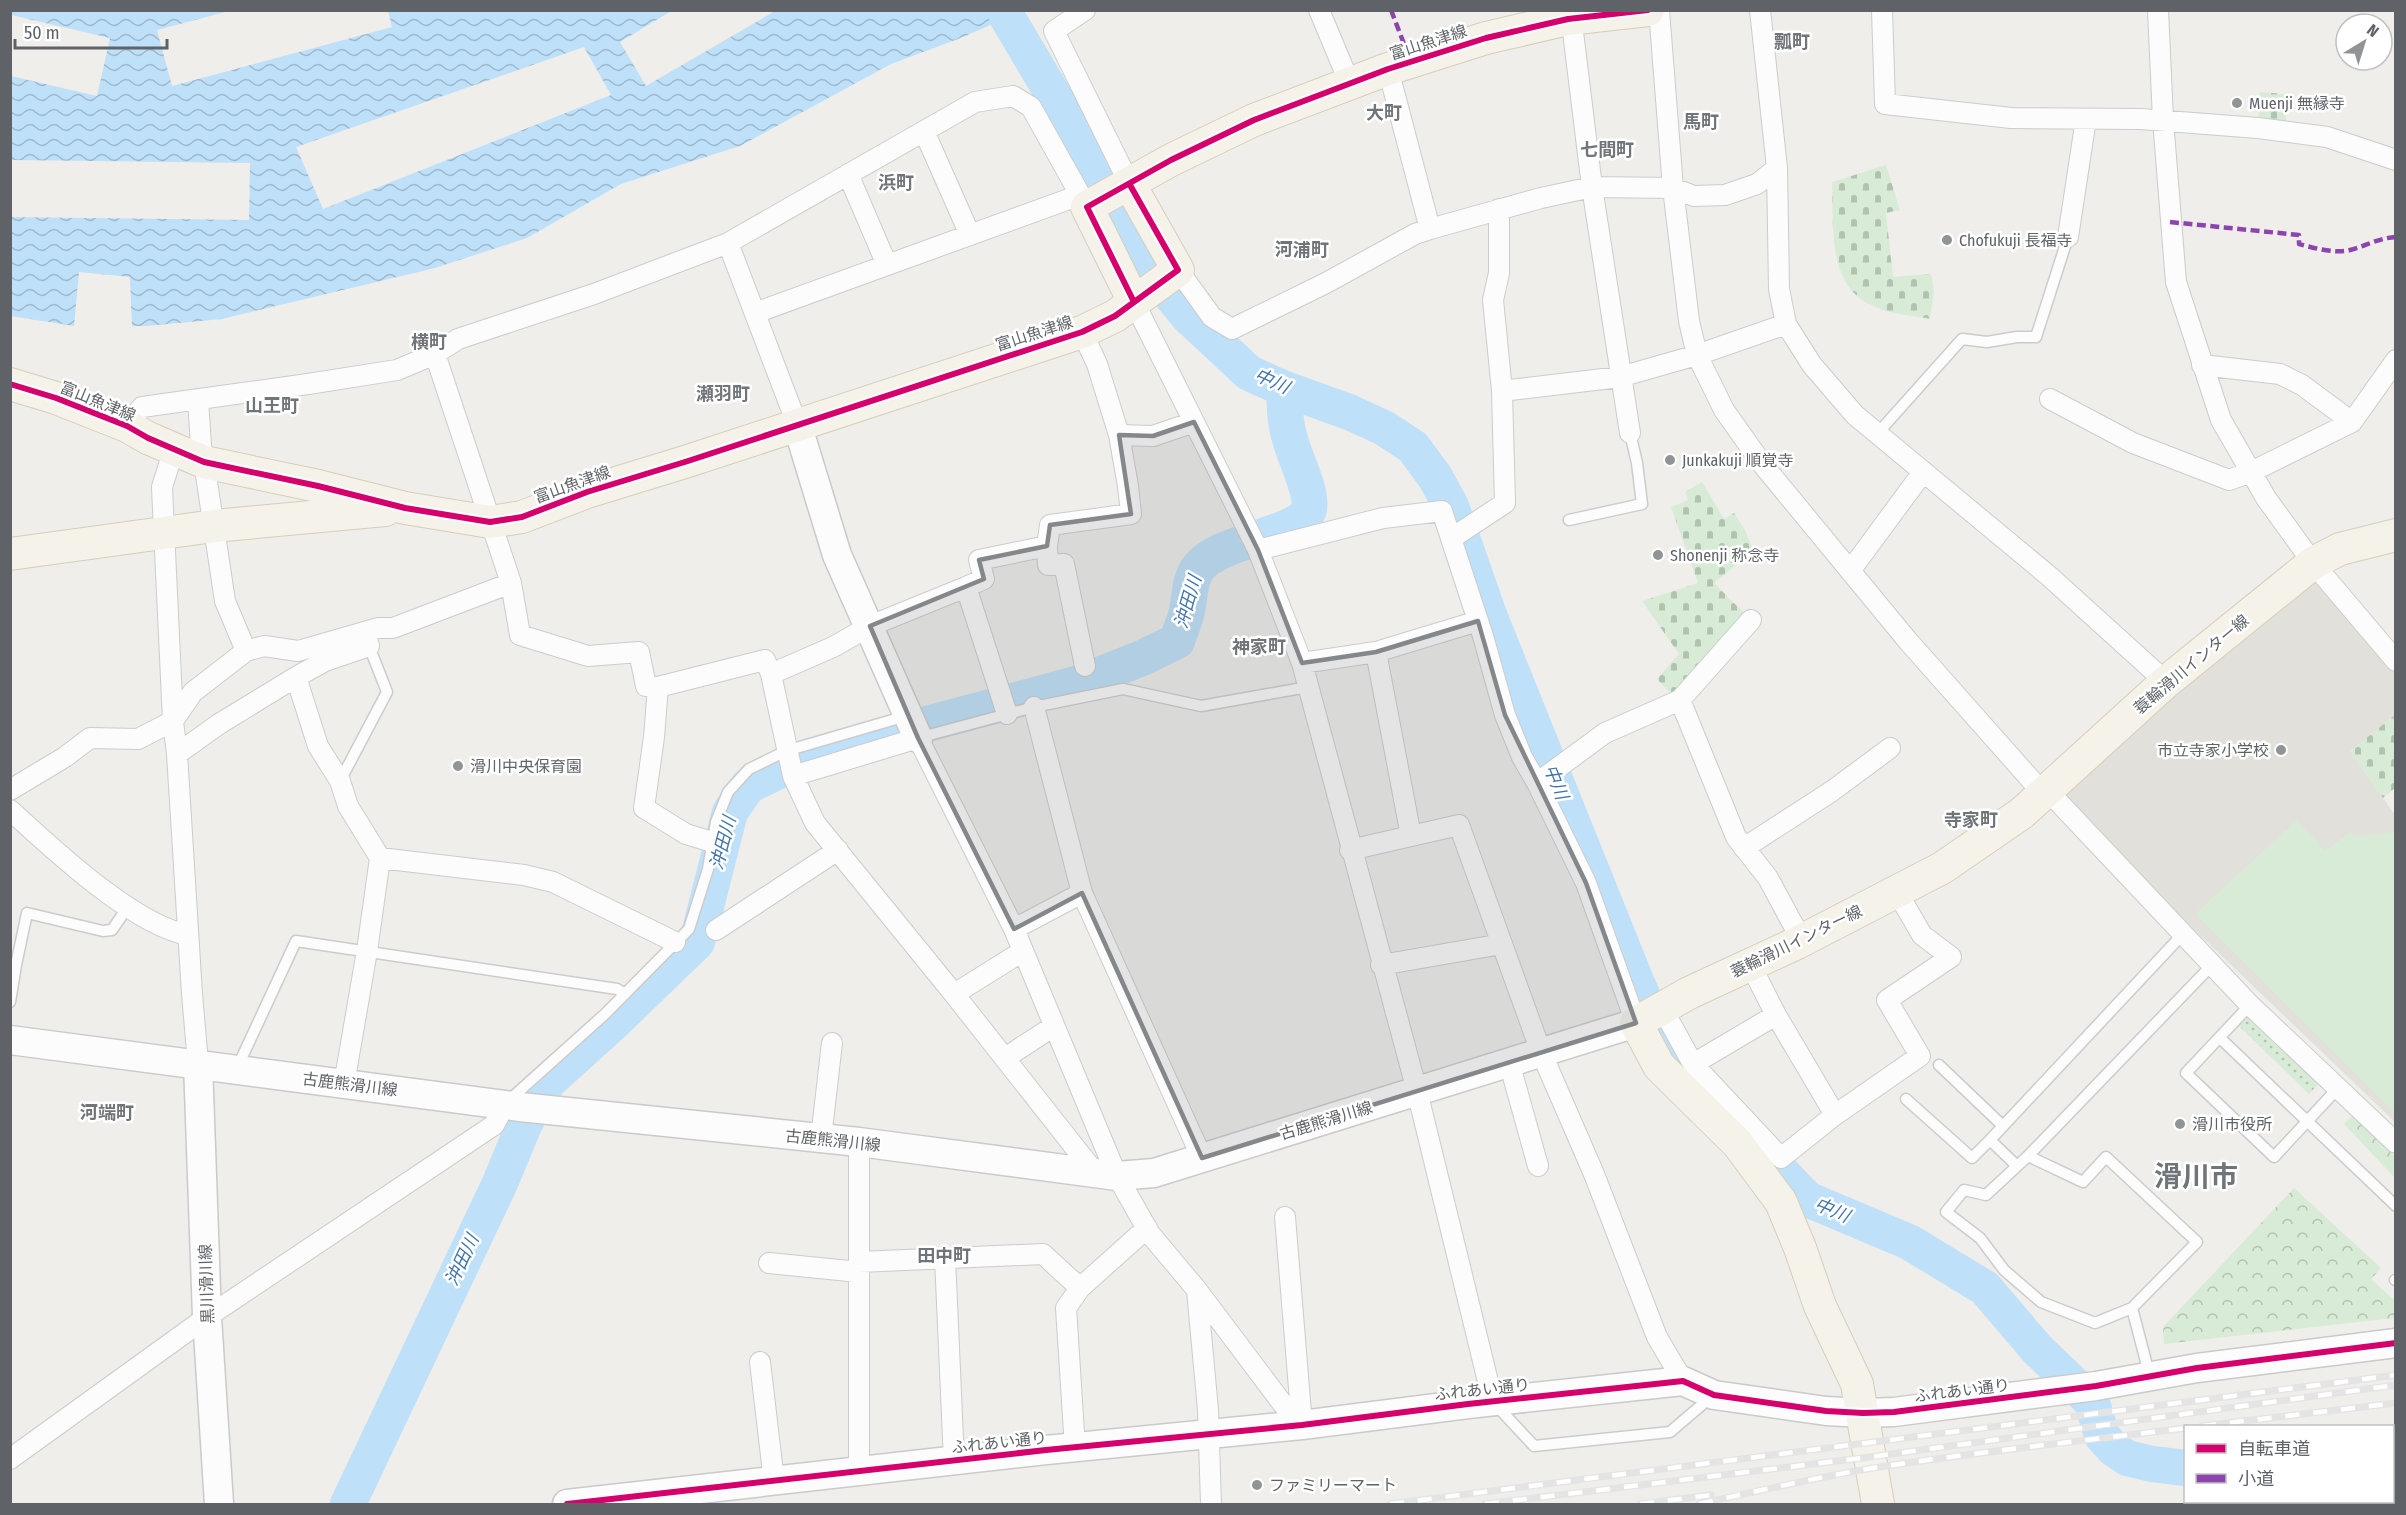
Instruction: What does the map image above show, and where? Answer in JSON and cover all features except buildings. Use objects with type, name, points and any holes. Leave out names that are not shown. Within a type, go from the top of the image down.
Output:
[{"type":"main road","name":"富山魚津線","points":[[1083,201],[1130,185],[1171,160],[1254,120],[1388,69],[1568,15],[1648,10]]},
{"type":"main road","points":[[1130,185],[1178,270]]},
{"type":"main road","points":[[1083,201],[1134,302]]},
{"type":"main road","name":"富山魚津線","points":[[10,384],[56,398],[127,426],[203,462],[318,486],[405,508],[490,522],[522,517],[587,492],[1082,332],[1114,316],[1178,270]]},
{"type":"main road","name":"富山魚津線","points":[[10,554],[214,526],[405,508]]},
{"type":"main road","name":"蓑輪滑川インター線","points":[[1649,1016],[1750,964],[1802,941],[1942,868],[2022,813],[2166,682],[2313,563],[2340,549],[2396,535]]},
{"type":"main road","points":[[1649,1016],[1659,1066],[1738,1144],[1781,1202],[1820,1306],[1857,1384],[1877,1504]]},
{"type":"street","points":[[1084,10],[1054,31],[1130,185]]},
{"type":"street","points":[[1319,10],[1350,84]]},
{"type":"street","points":[[1659,10],[1673,188],[1689,321],[1697,354],[1724,410],[1763,465],[1908,641],[2033,782],[2048,791],[2250,1005],[2396,1143]]},
{"type":"street","points":[[1760,10],[1777,168],[1779,289],[1786,324],[1812,365],[1855,415],[2049,576],[2166,682]]},
{"type":"street","points":[[1882,10],[1885,104],[2012,118],[2163,120],[2258,128],[2327,137],[2396,160]]},
{"type":"street","points":[[2158,10],[2163,120],[2176,282],[2220,420],[2266,498],[2313,563],[2396,661]]},
{"type":"street","points":[[1568,15],[1574,32],[1592,187],[1630,433]]},
{"type":"street","points":[[1388,69],[1430,229]]},
{"type":"street","points":[[127,426],[142,407],[397,370],[435,354],[458,339],[594,294],[728,243],[975,102],[1013,96],[1030,107],[1083,201],[970,235],[755,313]]},
{"type":"street","points":[[2068,237],[2086,119]]},
{"type":"street","points":[[924,131],[970,235]]},
{"type":"street","points":[[1178,270],[1212,317],[1232,329],[1326,283],[1415,234],[1430,229],[1499,209],[1592,187],[1673,188],[1694,196],[1725,195],[1757,184],[1777,168]]},
{"type":"street","points":[[848,174],[887,265]]},
{"type":"street","points":[[1452,538],[1505,503],[1502,392],[1493,300],[1499,273],[1499,209]]},
{"type":"street","points":[[728,243],[797,424],[837,555],[914,727],[1014,928],[1054,1026],[1106,1174]]},
{"type":"street","points":[[1134,302],[1258,550],[1302,663],[1350,850],[1417,1091],[1493,1402]]},
{"type":"street","points":[[1502,392],[1620,377],[1786,324]]},
{"type":"street","points":[[1082,332],[1097,364],[1119,435],[1131,514],[1050,525],[1047,546],[1048,564],[1064,564],[1085,666]]},
{"type":"street","points":[[435,354],[512,583],[520,635],[588,656],[639,652],[646,686],[657,687],[765,660],[771,674],[793,776],[816,823],[1005,1058],[1106,1174],[1282,1403],[1302,1425]]},
{"type":"street","points":[[2050,399],[2133,443],[2229,480],[2251,472],[2352,422],[2396,360]]},
{"type":"street","points":[[2202,365],[2280,374],[2302,385],[2352,422]]},
{"type":"street","points":[[198,399],[203,462],[225,601],[246,651]]},
{"type":"street","points":[[1119,435],[1153,436],[1194,422]]},
{"type":"street","points":[[174,449],[162,487],[173,721],[198,1063]]},
{"type":"street","points":[[1850,571],[1923,472]]},
{"type":"street","points":[[1258,550],[1383,518],[1442,511],[1478,621],[1505,715],[1522,758],[1537,783],[1649,1016],[1781,1158],[1835,1115],[1920,1056],[1887,1000],[1951,957],[1922,935],[1897,892]]},
{"type":"street","points":[[771,674],[833,647],[870,626],[984,579],[979,560],[1047,546]]},
{"type":"street","points":[[177,754],[219,724],[296,676],[367,639],[378,628],[393,628],[512,583]]},
{"type":"street","points":[[966,587],[1007,714]]},
{"type":"street","points":[[1537,783],[1605,733],[1680,700],[1752,620]]},
{"type":"street","points":[[1302,663],[1376,652],[1478,621]]},
{"type":"street","points":[[10,790],[65,757],[90,738],[138,739],[173,721],[193,692],[246,651],[264,646],[298,651],[367,639]]},
{"type":"street","points":[[1376,652],[1411,836]]},
{"type":"street","points":[[296,676],[318,746],[340,781],[348,806],[380,858],[344,1084]]},
{"type":"street","points":[[657,687],[654,737],[644,808],[686,834],[712,842]]},
{"type":"street","points":[[1680,700],[1736,837],[1768,878],[1802,941]]},
{"type":"street","points":[[1034,707],[1082,893],[1202,1158]]},
{"type":"street","points":[[793,776],[914,727]]},
{"type":"street","points":[[1744,848],[1832,791],[1890,748]]},
{"type":"street","points":[[10,810],[127,908],[172,933],[188,935]]},
{"type":"street","points":[[1350,850],[1459,825],[1541,1052],[1594,1174],[1657,1337],[1683,1381]]},
{"type":"street","points":[[716,930],[838,850]]},
{"type":"street","points":[[380,858],[524,875],[553,882],[675,942]]},
{"type":"street","points":[[1014,928],[1082,893]]},
{"type":"street","points":[[1381,965],[1502,944]]},
{"type":"street","points":[[954,994],[1023,951]]},
{"type":"street","points":[[1750,964],[1776,1015],[1835,1115]]},
{"type":"street","points":[[1694,1064],[1776,1015]]},
{"type":"street","name":"古鹿熊滑川線","points":[[10,1040],[513,1105],[860,1142],[1106,1174],[1154,1173],[1649,1016]]},
{"type":"street","points":[[1005,1058],[1054,1026]]},
{"type":"street","points":[[821,1138],[832,1043]]},
{"type":"street","points":[[1509,1062],[1538,1166]]},
{"type":"street","name":"黒川滑川線","points":[[198,1063],[207,1317],[219,1504]]},
{"type":"street","points":[[10,1460],[207,1317],[494,1125],[513,1105]]},
{"type":"street","points":[[859,1472],[860,1142]]},
{"type":"street","points":[[1285,1217],[1302,1425]]},
{"type":"street","points":[[1075,1448],[1066,1308],[1080,1288],[1147,1228]]},
{"type":"street","points":[[770,1263],[859,1267],[945,1258],[1043,1254],[1080,1288]]},
{"type":"street","points":[[945,1258],[954,1461]]},
{"type":"street","points":[[1197,1290],[1209,1435],[1211,1504]]},
{"type":"street","name":"ふれあい通り","points":[[567,1504],[1302,1425],[1683,1381],[1714,1395],[1826,1411],[1894,1412],[2096,1386],[2198,1368],[2396,1343]]},
{"type":"street","points":[[760,1362],[774,1481]]},
{"type":"lane","points":[[1877,434],[1962,339],[1987,342],[2017,337],[2036,337],[2068,237]]},
{"type":"lane","points":[[1569,520],[1642,504],[1637,463],[1630,433]]},
{"type":"lane","points":[[340,781],[387,692],[367,639]]},
{"type":"lane","points":[[513,1105],[688,929],[708,869],[716,822],[728,792],[749,769],[786,751],[914,727],[1007,714],[1123,689],[1201,706],[1308,687]]},
{"type":"lane","points":[[10,1002],[27,914],[103,931],[112,930],[127,908]]},
{"type":"lane","points":[[1906,1099],[1971,1158],[2182,935]]},
{"type":"lane","points":[[237,1069],[296,941],[617,989],[625,994]]},
{"type":"lane","points":[[2028,1156],[2083,1182],[2106,1157],[2197,1242],[2132,1308],[2095,1323],[2041,1302],[2004,1270],[1980,1238],[1946,1212],[1964,1190],[1986,1195],[2028,1156],[2212,966]]},
{"type":"lane","points":[[2250,1005],[2186,1073],[2274,1157],[2338,1088]]},
{"type":"lane","points":[[2220,1038],[2396,1206]]},
{"type":"lane","points":[[1939,1065],[2003,1126]]},
{"type":"lane","points":[[1990,1140],[2017,1166]]},
{"type":"lane","points":[[2132,1308],[2150,1377]]},
{"type":"lane","points":[[1493,1402],[1534,1446],[1670,1432],[1714,1395]]},
{"type":"highlighted area","points":[[1194,422],[1258,550],[1302,663],[1376,652],[1478,621],[1505,715],[1586,883],[1636,1023],[1202,1158],[1082,893],[1014,929],[918,738],[870,626],[984,579],[979,560],[1047,546],[1050,525],[1131,514],[1119,435],[1153,436]]},
{"type":"shaded area","points":[[2315,576],[2395,672],[2395,715],[2350,751],[2395,815],[2395,1122],[2178,914],[2063,791]]},
{"type":"green space","points":[[2260,92],[2285,94],[2286,124],[2258,122]]},
{"type":"green space","points":[[1886,165],[1900,210],[1886,213],[1893,277],[1931,274],[1934,291],[1930,319],[1892,312],[1871,305],[1856,295],[1846,283],[1839,268],[1833,233],[1832,182]]},
{"type":"green space","points":[[1702,482],[1724,519],[1734,513],[1745,530],[1753,551],[1714,583],[1748,617],[1672,695],[1657,679],[1679,654],[1642,601],[1698,583],[1671,507],[1688,500],[1685,492]]},
{"type":"green space","points":[[2395,715],[2395,788],[2383,798],[2350,751]]},
{"type":"green space","points":[[2297,820],[2325,851],[2350,832],[2354,837],[2395,832],[2395,1113],[2195,914]]},
{"type":"green space","points":[[2248,1014],[2319,1083],[2309,1094],[2238,1025]]},
{"type":"green space","points":[[2353,1115],[2395,1157],[2395,1178],[2344,1124]]},
{"type":"green space","points":[[2294,1188],[2381,1268],[2371,1279],[2395,1301],[2395,1318],[2164,1344],[2163,1327]]},
{"type":"water","points":[[10,11],[1023,11],[891,64],[740,146],[621,184],[527,238],[435,268],[222,319],[146,326],[74,326],[11,316]]},
{"type":"pier","points":[[673,10],[775,11],[646,86],[620,42]]},
{"type":"pier","points":[[229,11],[388,11],[392,27],[172,86],[157,30]]},
{"type":"pier","points":[[11,15],[110,38],[97,96],[11,76]]},
{"type":"pier","points":[[584,47],[611,95],[323,209],[296,147]]},
{"type":"pier","points":[[11,160],[250,163],[249,220],[11,217]]},
{"type":"pier","points":[[79,272],[130,277],[132,326],[74,326]]},
{"type":"waterway","name":"中川","points":[[1007,17],[1127,219],[1164,287],[1188,316],[1249,373],[1384,428],[1413,447],[1435,477],[1451,506],[1489,615],[1634,976],[1655,1025],[1679,1065],[1807,1199],[1909,1242],[1985,1288],[2037,1349],[2092,1402],[2102,1436],[2114,1449],[2127,1458],[2184,1468]]},
{"type":"waterway","name":"沖田川","points":[[348,1504],[500,1183],[524,1125],[548,1082],[697,942],[730,812],[748,786],[795,763],[901,731],[1076,684],[1142,658],[1177,641],[1186,615],[1192,583],[1199,567],[1209,558],[1224,550],[1292,525],[1303,518],[1309,509],[1306,484],[1287,427],[1285,389]]},
{"type":"railway","points":[[1390,1504],[2396,1375]]},
{"type":"railway","points":[[1485,1504],[1870,1457],[2396,1385]]},
{"type":"railway","points":[[2210,1425],[2396,1403]]},
{"type":"railway","points":[[1699,1504],[1873,1468],[2184,1428]]},
{"type":"railway","points":[[1640,1504],[1711,1495]]},
{"type":"marked path","points":[[1391,10],[1411,62]]},
{"type":"marked path","points":[[2170,222],[2299,235],[2299,244],[2331,251],[2350,250],[2378,240],[2396,237]]},
{"type":"cycle path","points":[[1134,302],[1087,207],[1171,160],[1254,120],[1388,69],[1486,38],[1568,19],[1648,10]]},
{"type":"cycle path","points":[[10,384],[56,398],[127,426],[148,438],[204,462],[318,486],[405,508],[490,522],[522,517],[587,492],[1082,332],[1115,316],[1178,270],[1130,185]]},
{"type":"cycle path","points":[[567,1504],[1046,1450],[1302,1425],[1468,1404],[1683,1381],[1714,1395],[1826,1411],[1894,1412],[2096,1386],[2197,1368],[2396,1343]]},
{"type":"place","name":"Muenji 無縁寺","points":[[2237,103]]},
{"type":"place","name":"Chofukuji 長福寺","points":[[1947,240]]},
{"type":"place","name":"Junkakuji 順覚寺","points":[[1670,460]]},
{"type":"place","name":"Shonenji 称念寺","points":[[1658,555]]},
{"type":"place","name":"市立寺家小学校","points":[[2281,750]]},
{"type":"place","name":"滑川中央保育園","points":[[458,766]]},
{"type":"place","name":"滑川市役所","points":[[2180,1124]]},
{"type":"place","name":"ファミリーマート","points":[[1257,1485]]},
{"type":"district","name":"瓢町","points":[[1792,42]]},
{"type":"district","name":"大町","points":[[1384,113]]},
{"type":"district","name":"馬町","points":[[1701,122]]},
{"type":"district","name":"七間町","points":[[1607,150]]},
{"type":"district","name":"浜町","points":[[896,183]]},
{"type":"district","name":"河浦町","points":[[1302,250]]},
{"type":"district","name":"横町","points":[[429,342]]},
{"type":"district","name":"瀬羽町","points":[[723,394]]},
{"type":"district","name":"山王町","points":[[272,406]]},
{"type":"district","name":"神家町","points":[[1259,647]]},
{"type":"district","name":"寺家町","points":[[1971,820]]},
{"type":"district","name":"河端町","points":[[107,1113]]},
{"type":"district","name":"滑川市","points":[[2196,1176]]},
{"type":"district","name":"田中町","points":[[944,1256]]}]
